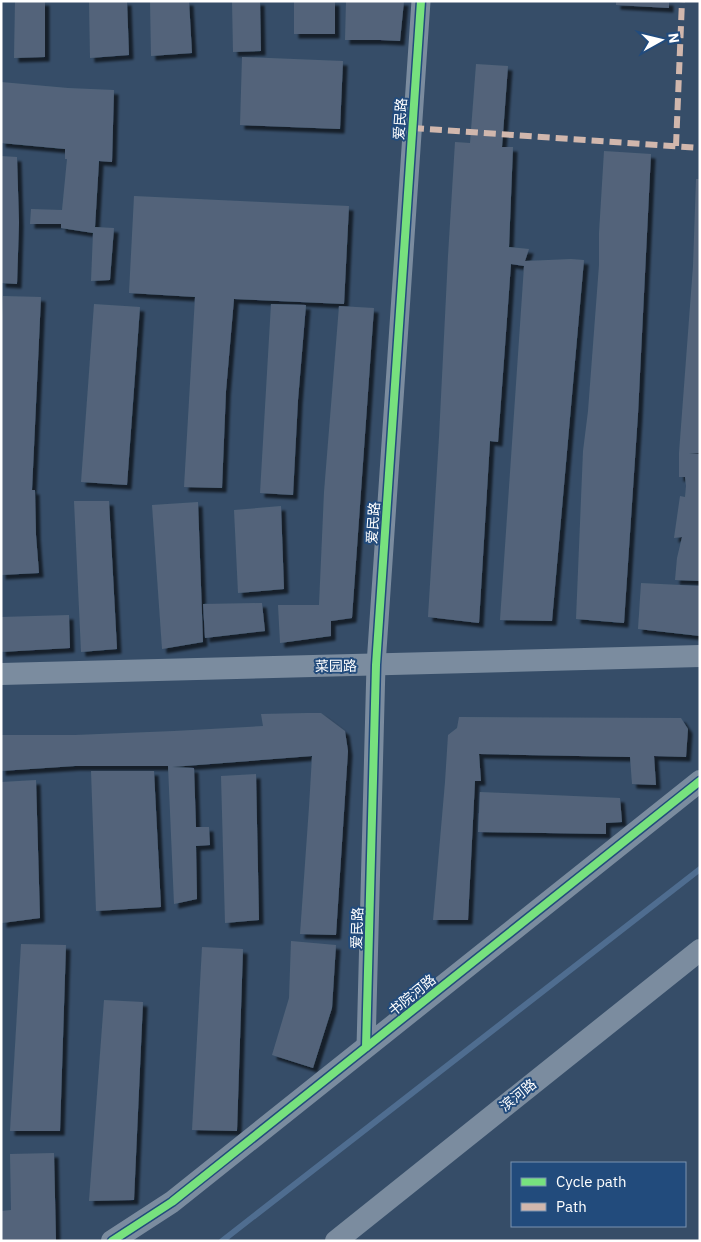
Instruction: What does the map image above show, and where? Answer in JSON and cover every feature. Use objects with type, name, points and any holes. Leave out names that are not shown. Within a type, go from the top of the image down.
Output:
[{"type":"street","name":"爱民路","points":[[366,1047],[376,665],[421,1]]},
{"type":"street","name":"菜园路","points":[[1,674],[700,656]]},
{"type":"street","name":"书院河路","points":[[112,1241],[172,1202],[700,781]]},
{"type":"street","name":"滨河路","points":[[336,1241],[700,950]]},
{"type":"building","points":[[15,1],[45,1],[45,57],[14,58]]},
{"type":"building","points":[[89,1],[127,1],[129,55],[90,58]]},
{"type":"building","points":[[150,1],[189,1],[192,53],[151,56]]},
{"type":"building","points":[[232,1],[260,1],[261,51],[233,52]]},
{"type":"building","points":[[294,1],[335,1],[335,34],[294,34]]},
{"type":"building","points":[[346,1],[404,1],[400,41],[345,40]]},
{"type":"building","points":[[616,1],[669,1],[669,8],[616,5]]},
{"type":"building","points":[[242,57],[343,61],[340,129],[240,125]]},
{"type":"building","points":[[476,64],[508,66],[502,147],[513,147],[509,247],[529,249],[525,261],[584,260],[552,621],[500,620],[524,266],[511,264],[498,442],[490,441],[479,623],[428,617],[455,142],[470,143]]},
{"type":"building","points":[[1,82],[114,90],[112,162],[99,161],[95,227],[114,228],[110,280],[91,281],[93,233],[61,228],[61,224],[30,224],[31,209],[62,210],[67,159],[65,159],[65,149],[1,143]]},
{"type":"building","points":[[604,151],[651,154],[638,414],[624,623],[576,619],[583,451],[588,411],[599,265]]},
{"type":"building","points":[[1,156],[17,157],[19,223],[17,284],[1,283]]},
{"type":"building","points":[[696,179],[700,179],[700,453],[689,454],[700,454],[700,581],[675,580],[677,558],[682,537],[674,538],[680,496],[685,497],[686,486],[685,477],[679,477],[679,453],[693,266]]},
{"type":"building","points":[[134,196],[349,206],[344,304],[234,299],[226,391],[222,488],[184,487],[195,297],[129,293]]},
{"type":"building","points":[[3,296],[41,297],[32,490],[35,490],[39,573],[1,575],[1,336]]},
{"type":"building","points":[[94,304],[140,307],[127,485],[81,482]]},
{"type":"building","points":[[271,304],[306,305],[293,495],[260,493]]},
{"type":"building","points":[[339,306],[374,308],[352,618],[331,621],[331,636],[280,643],[278,605],[319,605],[324,492]]},
{"type":"building","points":[[74,501],[109,501],[117,649],[81,652]]},
{"type":"building","points":[[198,502],[203,642],[162,649],[152,505]]},
{"type":"building","points":[[281,506],[284,589],[238,593],[234,510]]},
{"type":"building","points":[[641,583],[700,586],[700,636],[638,629]]},
{"type":"building","points":[[262,603],[265,631],[205,638],[203,604]]},
{"type":"building","points":[[69,615],[70,648],[1,652],[1,617]]},
{"type":"building","points":[[321,713],[345,731],[348,751],[336,935],[300,934],[312,756],[172,767],[194,768],[196,827],[209,827],[210,845],[196,846],[197,899],[174,904],[168,766],[75,766],[1,771],[1,735],[75,735],[263,726],[261,714]]},
{"type":"building","points":[[459,717],[681,718],[688,729],[686,757],[654,756],[656,785],[632,784],[630,757],[479,754],[481,781],[475,781],[468,920],[433,920],[448,735],[457,728]]},
{"type":"building","points":[[91,771],[154,771],[161,907],[96,911]]},
{"type":"building","points":[[256,774],[259,920],[225,923],[221,776]]},
{"type":"building","points":[[36,780],[40,918],[2,923],[1,782]]},
{"type":"building","points":[[480,792],[620,798],[622,822],[606,823],[606,834],[478,832]]},
{"type":"building","points":[[291,941],[336,945],[332,1008],[313,1068],[272,1055],[289,998]]},
{"type":"building","points":[[21,944],[66,945],[60,1131],[10,1131]]},
{"type":"building","points":[[202,947],[243,949],[237,1131],[192,1130]]},
{"type":"building","points":[[104,1000],[143,1002],[134,1200],[89,1201]]},
{"type":"building","points":[[54,1153],[56,1241],[1,1241],[1,1211],[11,1210],[10,1154]]},
{"type":"waterway","points":[[222,1241],[700,869]]},
{"type":"marked path","points":[[676,146],[682,1]]},
{"type":"marked path","points":[[412,128],[700,148]]},
{"type":"cycle path","points":[[366,1047],[376,665],[421,1]]},
{"type":"cycle path","points":[[112,1241],[172,1202],[700,781]]}]
